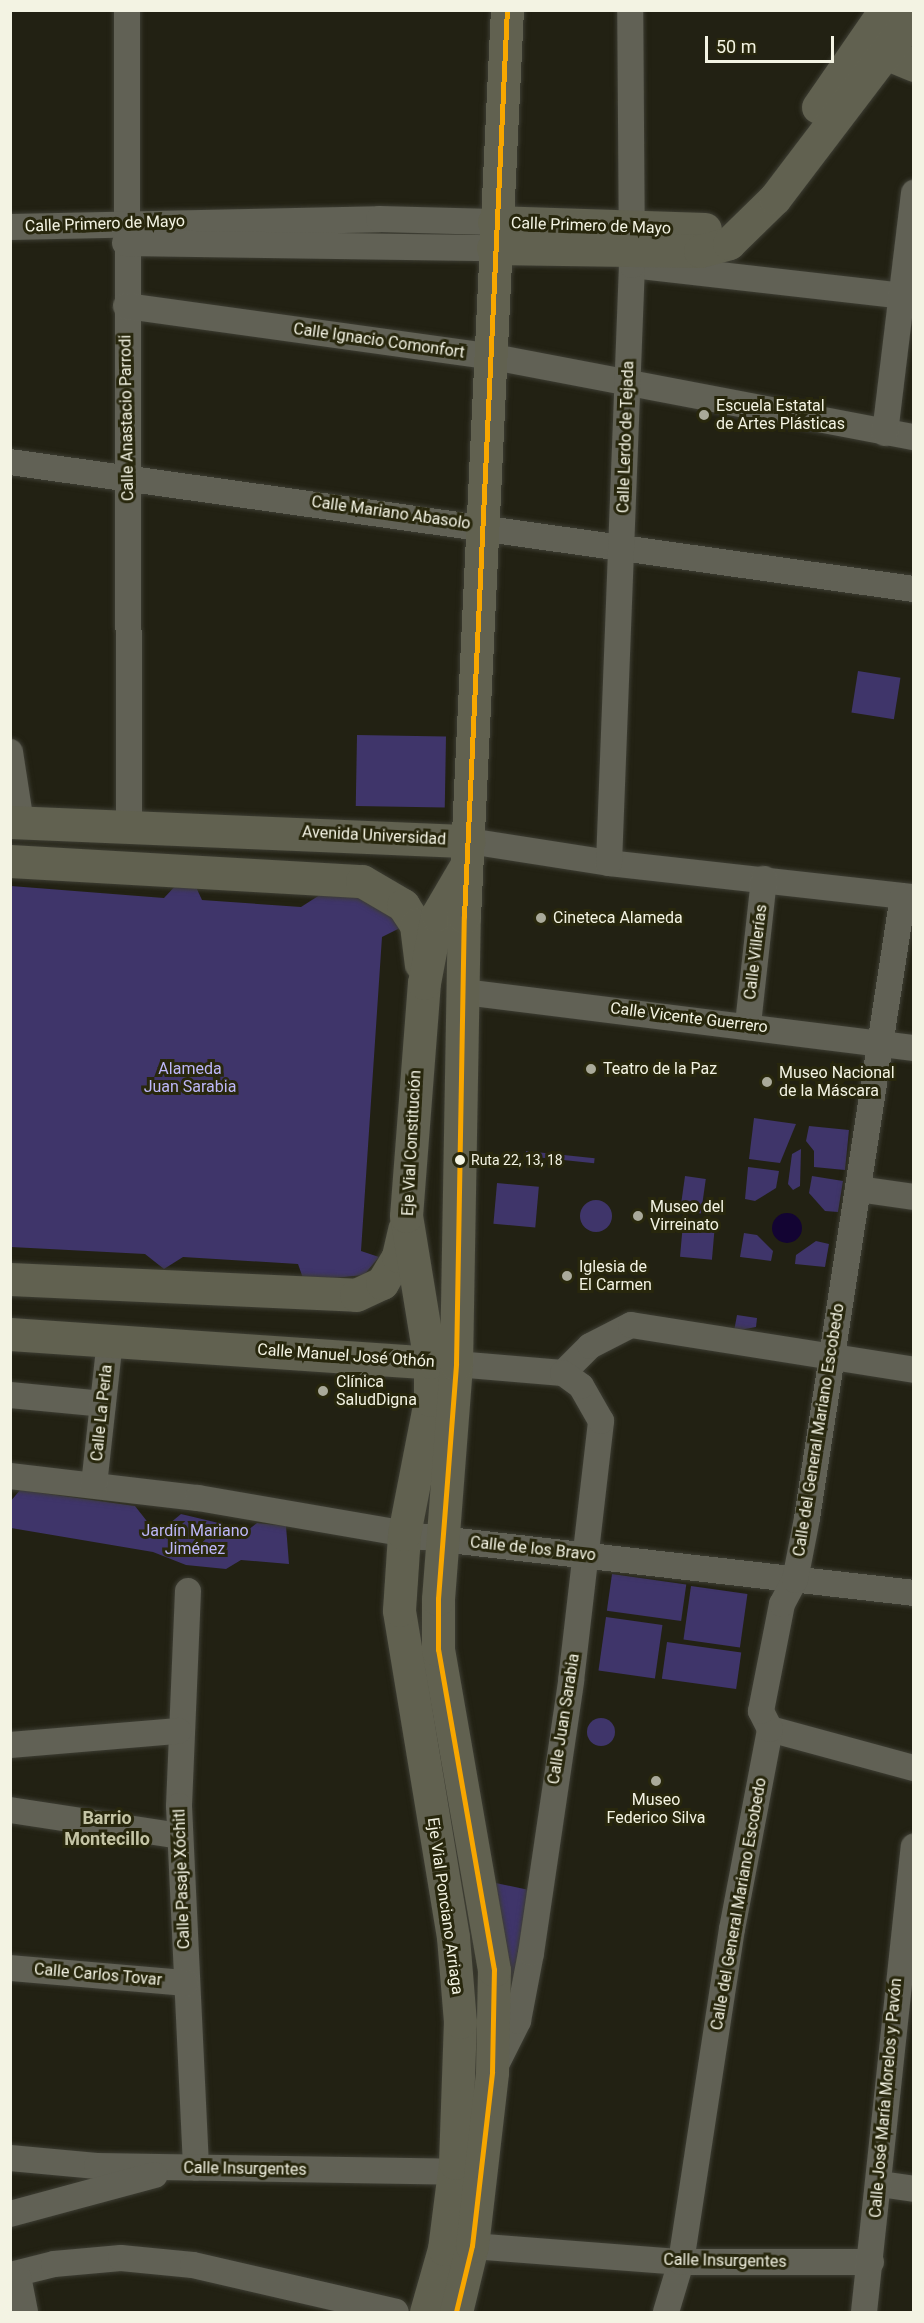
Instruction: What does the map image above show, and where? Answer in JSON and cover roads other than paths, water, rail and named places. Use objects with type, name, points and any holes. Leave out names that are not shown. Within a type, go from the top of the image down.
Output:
[{"type":"main road","points":[[468,853],[483,526],[488,356],[507,10]]},
{"type":"main road","points":[[885,10],[887,55]]},
{"type":"main road","points":[[728,246],[851,81],[887,55],[914,15]]},
{"type":"main road","name":"Calle Primero de Mayo","points":[[494,235],[632,248],[678,241],[728,246]]},
{"type":"main road","name":"Avenida Universidad","points":[[16,823],[280,831],[468,853]]},
{"type":"main road","points":[[75,866],[164,844],[250,844],[280,831]]},
{"type":"main road","name":"Eje Vial Constitución","points":[[404,1534],[430,1400],[443,1363],[412,1269],[406,1216],[423,982],[437,915],[468,853]]},
{"type":"main road","name":"Eje Vial Constitución","points":[[442,1539],[443,1363],[464,992],[468,853]]},
{"type":"main road","points":[[10,861],[362,881],[404,905],[416,926],[423,982]]},
{"type":"main road","points":[[10,1279],[356,1295],[382,1283],[398,1256],[406,1216]]},
{"type":"main road","points":[[256,1350],[287,1340],[397,1343],[415,1318],[412,1269]]},
{"type":"main road","name":"Calle Manuel José Othón","points":[[10,1334],[443,1363]]},
{"type":"main road","name":"Eje Vial Ponciano Arriaga","points":[[404,1534],[399,1610],[453,1937],[460,2022],[466,2172],[472,2246],[456,2313]]},
{"type":"main road","name":"Eje Vial Ponciano Arriaga","points":[[426,2313],[492,2072],[494,1970],[438,1650],[442,1539]]},
{"type":"street","name":"Calle Anastacio Parrodi","points":[[127,10],[125,233],[129,826]]},
{"type":"street","name":"Calle Lerdo de Tejada","points":[[609,863],[623,545],[632,248],[630,10]]},
{"type":"street","points":[[885,433],[908,296],[914,193]]},
{"type":"street","name":"Calle Primero de Mayo","points":[[10,227],[125,233],[494,235]]},
{"type":"street","points":[[632,248],[728,246],[908,296]]},
{"type":"street","name":"Calle Ignacio Comonfort","points":[[126,306],[488,356],[628,386],[914,437]]},
{"type":"street","name":"Calle Mariano Abasolo","points":[[10,462],[623,545],[914,589]]},
{"type":"street","points":[[10,752],[16,823]]},
{"type":"street","name":"Avenida Universidad","points":[[468,853],[609,863],[908,897]]},
{"type":"street","name":"Calle Villerías","points":[[748,1024],[764,879]]},
{"type":"street","name":"Calle del General Mariano Escobedo","points":[[666,2313],[681,2262],[732,1929],[770,1729],[761,1711],[782,1604],[795,1580],[858,1189],[878,1042],[908,897]]},
{"type":"street","name":"Calle Vicente Guerrero","points":[[464,992],[748,1024],[914,1048]]},
{"type":"street","points":[[858,1189],[914,1197]]},
{"type":"street","points":[[563,1373],[590,1346],[631,1325],[914,1370]]},
{"type":"street","name":"Calle La Perla","points":[[94,1485],[110,1340]]},
{"type":"street","name":"Calle Manuel José Othón","points":[[443,1363],[563,1373]]},
{"type":"street","name":"Calle Juan Sarabia","points":[[492,2072],[518,2021],[531,1953],[601,1421],[581,1386],[563,1373]]},
{"type":"street","points":[[10,1395],[103,1404]]},
{"type":"street","name":"Calle de los Bravo","points":[[10,1476],[94,1485],[442,1539],[914,1593]]},
{"type":"street","name":"Calle Pasaje Xóchitl","points":[[188,1591],[178,1731],[188,2168]]},
{"type":"street","points":[[770,1729],[914,1768]]},
{"type":"street","points":[[10,1745],[178,1731]]},
{"type":"street","points":[[10,1810],[180,1836]]},
{"type":"street","name":"Calle José María Morelos y Pavón","points":[[864,2313],[880,2184],[888,2054],[914,1847]]},
{"type":"street","name":"Calle Carlos Tovar","points":[[10,1968],[185,1983]]},
{"type":"street","name":"Calle Insurgentes","points":[[10,2158],[188,2168],[466,2172]]},
{"type":"street","points":[[10,2214],[188,2168]]},
{"type":"street","points":[[880,2184],[914,2189]]},
{"type":"street","name":"Calle Insurgentes","points":[[472,2246],[681,2262],[871,2262]]},
{"type":"street","points":[[25,2313],[14,2275],[54,2264],[121,2259],[183,2264],[396,2313]]},
{"type":"place","name":"Escuela Estatal de Artes Plásticas","points":[[704,415]]},
{"type":"place","name":"Cineteca Alameda","points":[[541,918]]},
{"type":"place","name":"Teatro de la Paz","points":[[591,1069]]},
{"type":"place","name":"Museo Nacional de la Máscara","points":[[767,1082]]},
{"type":"place","name":"Ruta 22, 13, 18","points":[[460,1160]]},
{"type":"place","name":"Museo del Virreinato","points":[[638,1216]]},
{"type":"place","name":"Iglesia de El Carmen","points":[[567,1276]]},
{"type":"place","name":"Clínica SaludDigna","points":[[323,1391]]},
{"type":"place","name":"Museo Federico Silva","points":[[656,1781]]},
{"type":"district","name":"Barrio Montecillo","points":[[107,1829]]},
{"type":"park label","name":"Alameda Juan Sarabia","points":[[190,1078]]},
{"type":"park label","name":"Jardín Mariano Jiménez","points":[[195,1540]]}]
